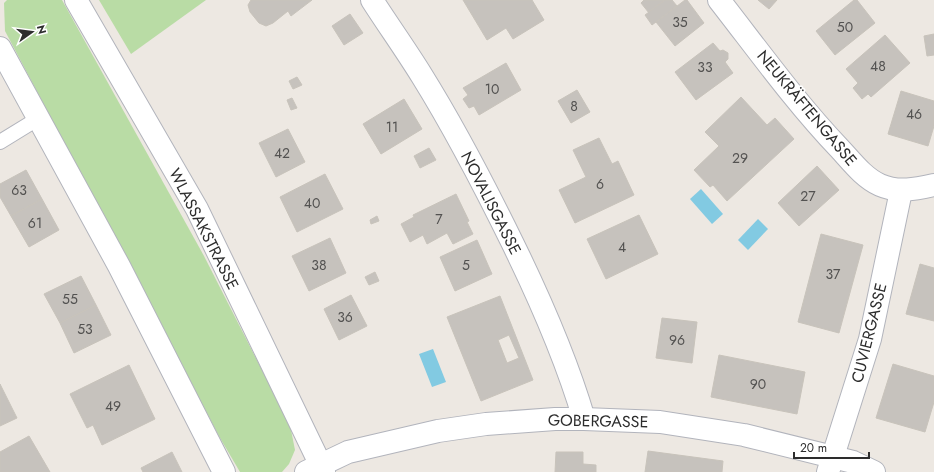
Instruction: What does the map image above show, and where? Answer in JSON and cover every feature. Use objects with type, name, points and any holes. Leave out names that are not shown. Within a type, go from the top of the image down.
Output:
[{"type":"street","name":"WLASSAKSTRASSE","points":[[76,0],[197,209],[317,469]]},
{"type":"street","name":"NOVALISGASSE","points":[[372,0],[426,83],[458,138],[493,204],[533,287],[572,380],[584,419]]},
{"type":"street","name":"NEUKRÄFTENGASSE","points":[[719,0],[767,62],[828,136],[862,172],[880,185],[901,191],[934,185]]},
{"type":"street","points":[[0,48],[118,266],[224,472]]},
{"type":"street","name":"CUVIERGASSE","points":[[831,464],[870,339],[901,191]]},
{"type":"street","name":"GOBERGASSE","points":[[317,469],[348,452],[438,431],[486,424],[555,419],[584,419],[660,422],[737,434],[831,464],[853,462],[874,472]]},
{"type":"lane","points":[[0,142],[38,118]]},
{"type":"green space","points":[[7,0],[62,0],[204,256],[290,425],[295,450],[289,464],[282,472],[240,472],[220,438],[5,31],[4,3]]},
{"type":"green space","points":[[99,0],[206,0],[131,54]]},
{"type":"water","points":[[701,189],[723,214],[712,224],[690,199]]},
{"type":"water","points":[[758,219],[768,229],[748,250],[738,240]]},
{"type":"water","points":[[433,349],[446,382],[432,387],[419,354]]},
{"type":"building","points":[[251,0],[312,0],[291,16],[288,11],[273,23],[266,26],[259,23],[250,12],[248,5]]},
{"type":"building","points":[[463,0],[532,0],[544,20],[513,39],[506,28],[487,40]]},
{"type":"building","points":[[644,0],[665,0],[649,13],[641,3]]},
{"type":"building","points":[[665,0],[672,0],[677,6],[652,25],[645,15]]},
{"type":"building","points":[[687,0],[704,23],[675,46],[656,22]]},
{"type":"building","points":[[758,0],[777,0],[769,9]]},
{"type":"building","points":[[854,0],[857,0],[875,23],[835,55],[816,31]]},
{"type":"building","points":[[350,14],[363,33],[344,45],[332,26]]},
{"type":"building","points":[[934,34],[934,55],[927,56],[924,36]]},
{"type":"building","points":[[885,35],[910,63],[871,97],[868,94],[862,99],[853,88],[858,83],[846,69]]},
{"type":"building","points":[[713,43],[720,51],[723,50],[728,53],[728,59],[725,62],[733,73],[696,100],[675,72]]},
{"type":"building","points":[[506,63],[521,90],[479,115],[474,106],[469,108],[463,99],[468,95],[463,88]]},
{"type":"building","points":[[297,77],[302,85],[293,89],[289,81]]},
{"type":"building","points":[[577,90],[590,112],[571,123],[558,101]]},
{"type":"building","points":[[901,91],[934,101],[934,126],[928,146],[888,134]]},
{"type":"building","points":[[741,97],[767,125],[775,118],[794,139],[727,201],[713,185],[710,187],[694,170],[719,146],[705,132]]},
{"type":"building","points":[[292,98],[297,108],[291,110],[287,100]]},
{"type":"building","points":[[404,99],[422,129],[381,154],[363,124]]},
{"type":"building","points":[[288,129],[305,162],[276,177],[259,143]]},
{"type":"building","points":[[599,138],[612,164],[618,161],[634,195],[575,223],[559,190],[586,177],[573,150]]},
{"type":"building","points":[[429,148],[436,160],[420,168],[414,156]]},
{"type":"building","points":[[817,166],[839,190],[799,226],[778,203]]},
{"type":"building","points":[[26,170],[42,199],[11,216],[0,197],[0,184]]},
{"type":"building","points":[[325,174],[343,209],[297,232],[280,197]]},
{"type":"building","points":[[456,194],[469,221],[467,222],[473,234],[453,244],[447,233],[427,244],[423,235],[410,242],[401,224],[414,217],[413,215]]},
{"type":"building","points":[[42,199],[59,230],[29,247],[11,216]]},
{"type":"building","points":[[639,215],[658,254],[606,279],[587,239]]},
{"type":"building","points":[[377,216],[379,221],[371,224],[370,220]]},
{"type":"building","points":[[821,234],[863,245],[839,333],[798,322]]},
{"type":"building","points":[[330,238],[346,273],[309,291],[292,256]]},
{"type":"building","points":[[477,240],[492,274],[455,291],[440,257]]},
{"type":"building","points":[[920,264],[934,268],[934,321],[906,314]]},
{"type":"building","points":[[375,272],[379,281],[369,285],[365,277]]},
{"type":"building","points":[[81,276],[96,305],[60,323],[44,294]]},
{"type":"building","points":[[351,295],[367,326],[339,340],[324,309]]},
{"type":"building","points":[[500,296],[533,380],[481,401],[447,317]],"holes":[[[509,335],[519,358],[507,363],[498,340]]]},
{"type":"building","points":[[96,305],[111,335],[74,353],[60,323]]},
{"type":"building","points":[[662,318],[697,322],[692,363],[656,358]]},
{"type":"building","points":[[719,355],[805,372],[797,414],[711,397]]},
{"type":"building","points":[[893,364],[934,376],[934,402],[925,432],[876,418]]},
{"type":"building","points":[[129,365],[155,419],[102,445],[93,425],[87,428],[70,394]]},
{"type":"building","points":[[0,384],[17,418],[0,426]]},
{"type":"building","points":[[29,436],[50,472],[0,472],[0,452]]},
{"type":"building","points":[[648,451],[723,461],[722,472],[645,472]]},
{"type":"building","points":[[172,452],[182,472],[143,472],[141,468]]},
{"type":"building","points":[[556,452],[583,452],[583,464],[596,465],[596,472],[555,472]]}]
